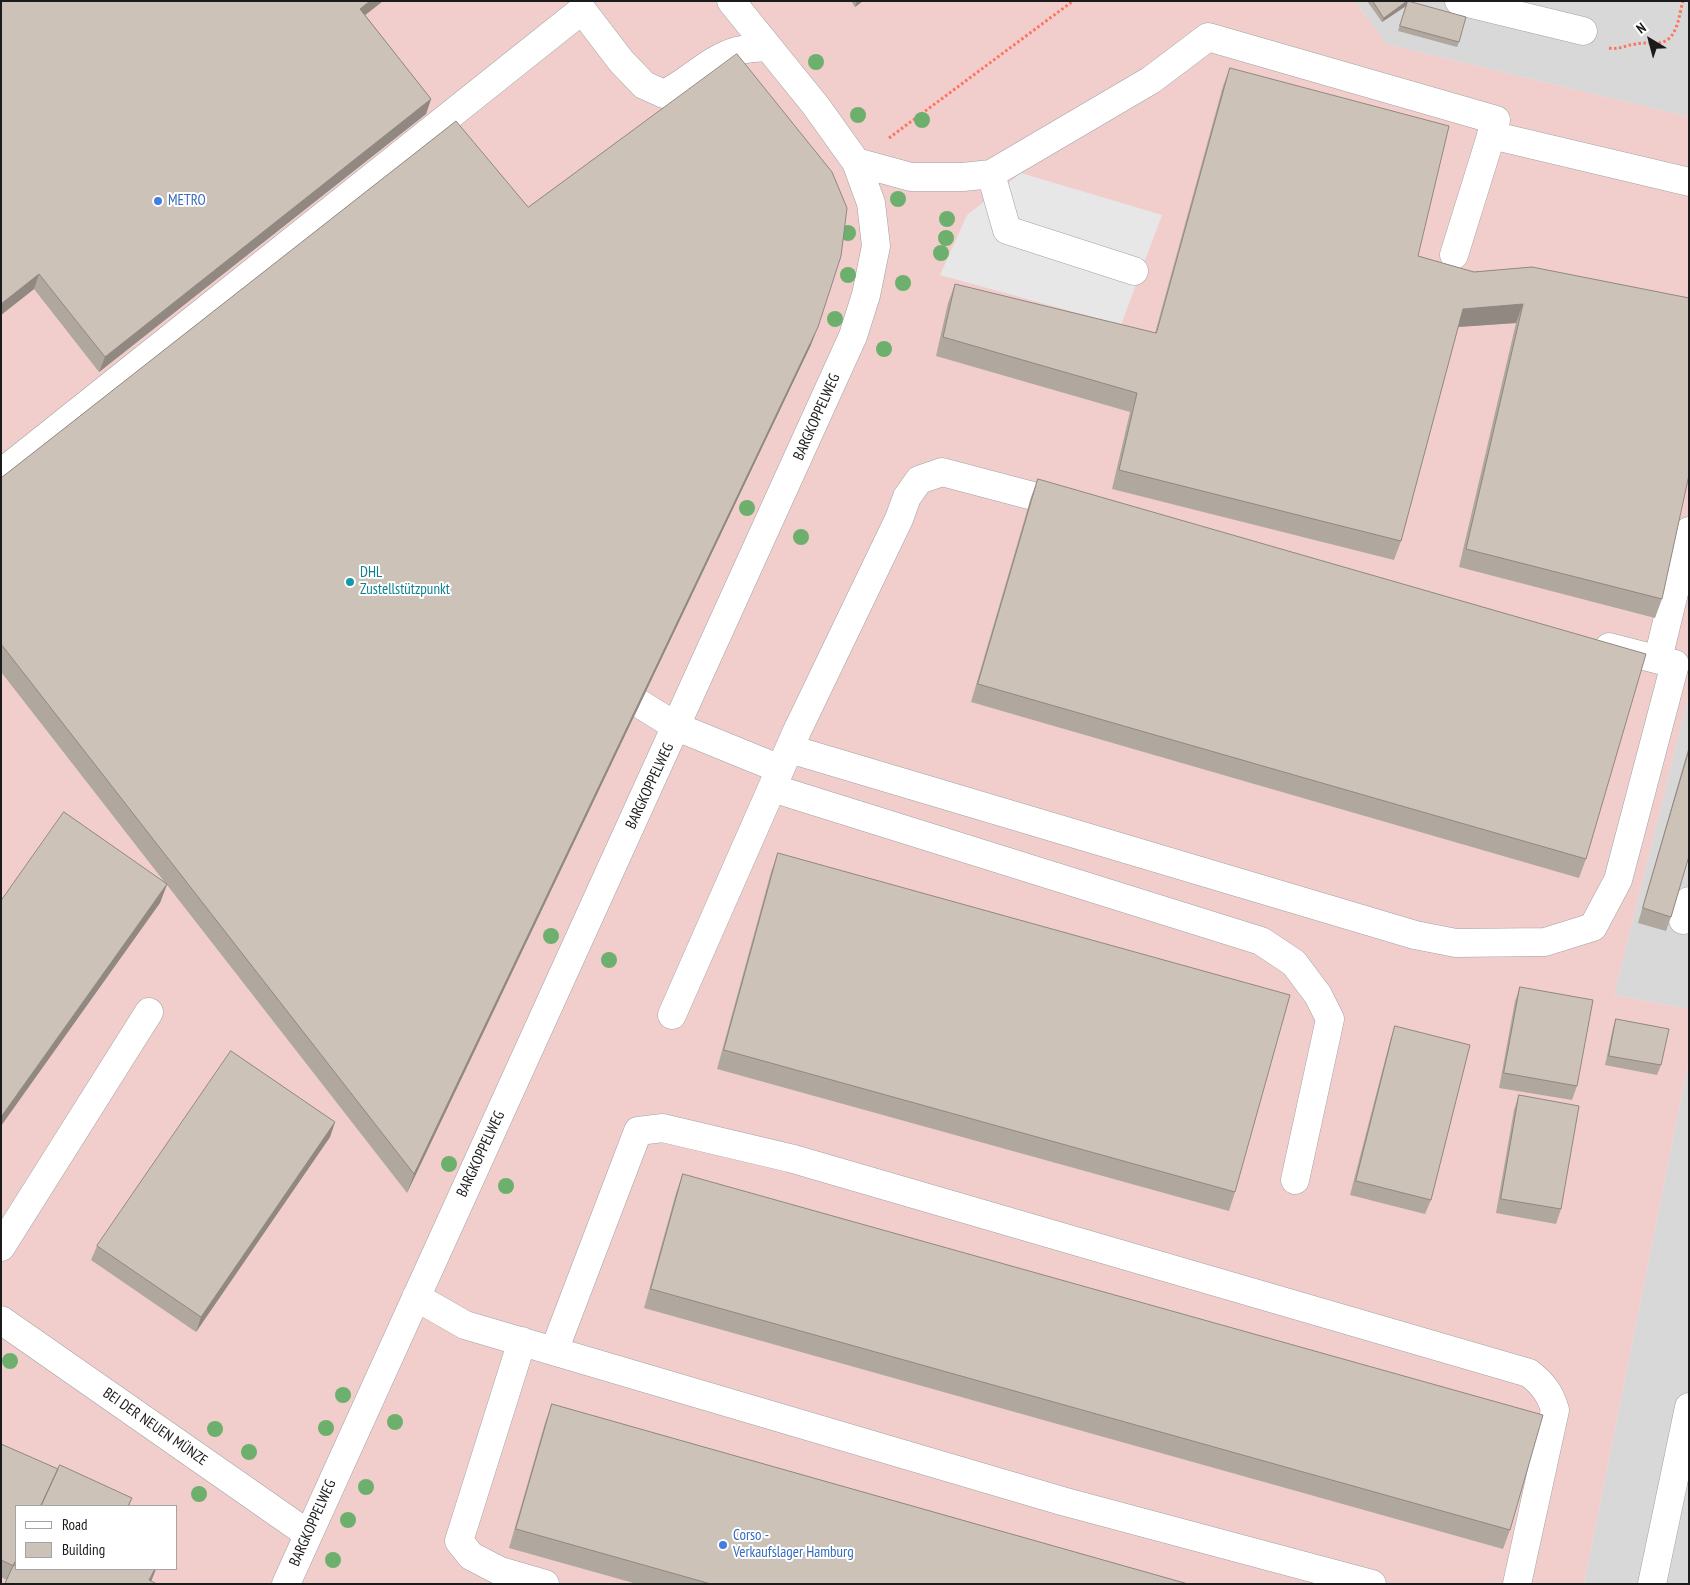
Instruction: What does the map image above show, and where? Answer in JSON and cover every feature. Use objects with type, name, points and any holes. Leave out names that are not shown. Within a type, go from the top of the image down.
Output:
[{"type":"street","name":"BARGKOPPELWEG","points":[[286,1584],[853,336],[866,295],[876,246],[871,203],[856,162],[816,106],[731,1]]},
{"type":"street","points":[[1459,1],[1584,31]]},
{"type":"street","points":[[1,473],[579,5],[621,61],[644,85],[664,94],[682,86],[713,62],[737,51],[768,47]]},
{"type":"street","points":[[856,162],[911,177],[963,177],[990,174],[1151,80],[1208,37],[1496,120],[1454,255]]},
{"type":"street","points":[[1491,135],[1689,182]]},
{"type":"street","points":[[990,174],[1007,230],[1134,270]]},
{"type":"street","points":[[672,1015],[781,768],[899,519],[907,497],[919,480],[942,472],[1095,512]]},
{"type":"street","points":[[1658,659],[1689,531]]},
{"type":"street","points":[[781,768],[1415,935],[1456,943],[1545,942],[1593,926],[1618,880],[1675,664],[1582,639]]},
{"type":"street","points":[[588,682],[616,689],[677,727],[781,768],[1261,942],[1294,963],[1318,995],[1330,1019],[1295,1180]]},
{"type":"street","points":[[1,1246],[149,1012]]},
{"type":"street","points":[[554,1351],[638,1131],[663,1128],[696,1135],[800,1161],[1529,1373],[1542,1383],[1551,1397],[1555,1410],[1517,1584]]},
{"type":"street","points":[[416,1298],[465,1325],[1062,1501],[1372,1584]]},
{"type":"street","name":"BEI DER NEUEN MÜNZE","points":[[1,1320],[308,1534]]},
{"type":"street","points":[[522,1341],[459,1540],[471,1556],[500,1571],[545,1584]]},
{"type":"street","points":[[1652,1584],[1689,1407]]},
{"type":"path","points":[[856,162],[1073,1]]},
{"type":"path","points":[[1584,31],[1590,44],[1616,49],[1636,44],[1662,42],[1669,38],[1675,30],[1683,1]]},
{"type":"shaded area","points":[[1,1],[1355,1],[1386,44],[1689,117],[1689,694],[1614,995],[1689,1009],[1689,1059],[1584,1584],[1,1584],[1,672],[407,1193],[811,346],[834,274],[521,226],[1,491]]},
{"type":"shaded area","points":[[1355,1],[1689,1],[1689,117],[1386,44]]},
{"type":"shaded area","points":[[1021,173],[1162,215],[1121,325],[940,275],[967,215]]},
{"type":"shaded area","points":[[1689,694],[1689,1009],[1614,995]]},
{"type":"shaded area","points":[[1689,1059],[1689,1584],[1584,1584]]},
{"type":"building","name":"METRO","points":[[1,1],[370,1],[360,9],[431,99],[105,357],[39,274],[1,304]]},
{"type":"building","points":[[1373,1],[1407,1],[1384,18]]},
{"type":"building","points":[[1408,1],[1466,17],[1459,42],[1400,26]]},
{"type":"building","name":"DHL Zustellstützpunkt","points":[[737,54],[832,172],[847,208],[841,256],[818,327],[414,1174],[1,644],[1,478],[456,121],[528,207]]},
{"type":"building","points":[[1230,68],[1449,126],[1418,256],[1474,272],[1532,267],[1689,298],[1689,475],[1662,599],[1466,549],[1523,304],[1463,309],[1401,541],[1119,470],[1137,393],[943,337],[955,284],[1156,333]]},
{"type":"building","points":[[1038,479],[1646,654],[1586,859],[978,684]]},
{"type":"building","points":[[1689,750],[1689,856],[1671,917],[1643,908]]},
{"type":"building","points":[[64,812],[167,884],[1,1117],[1,901]]},
{"type":"building","points":[[778,853],[1290,995],[1235,1192],[724,1050]]},
{"type":"building","points":[[1520,987],[1593,1000],[1577,1086],[1504,1073]]},
{"type":"building","points":[[1616,1019],[1669,1029],[1661,1065],[1609,1056]]},
{"type":"building","points":[[1395,1026],[1470,1045],[1431,1200],[1356,1181]]},
{"type":"building","points":[[231,1051],[335,1122],[201,1317],[97,1246]]},
{"type":"building","points":[[1519,1095],[1579,1106],[1561,1209],[1501,1199]]},
{"type":"building","points":[[683,1174],[1543,1415],[1510,1530],[651,1289]]},
{"type":"building","points":[[552,1404],[1188,1584],[711,1584],[516,1529]]},
{"type":"building","points":[[1,1444],[58,1469],[41,1505],[15,1505],[14,1566],[1,1560]]},
{"type":"building","points":[[60,1465],[132,1498],[128,1505],[41,1505]]},
{"type":"building","points":[[15,1562],[15,1570],[154,1570],[149,1580],[157,1584],[5,1584]]},
{"type":"place","name":"METRO","points":[[158,201]]},
{"type":"place","name":"DHL Zustellstützpunkt","points":[[350,582]]},
{"type":"place","name":"Corso - Verkaufslager Hamburg","points":[[723,1545]]}]
